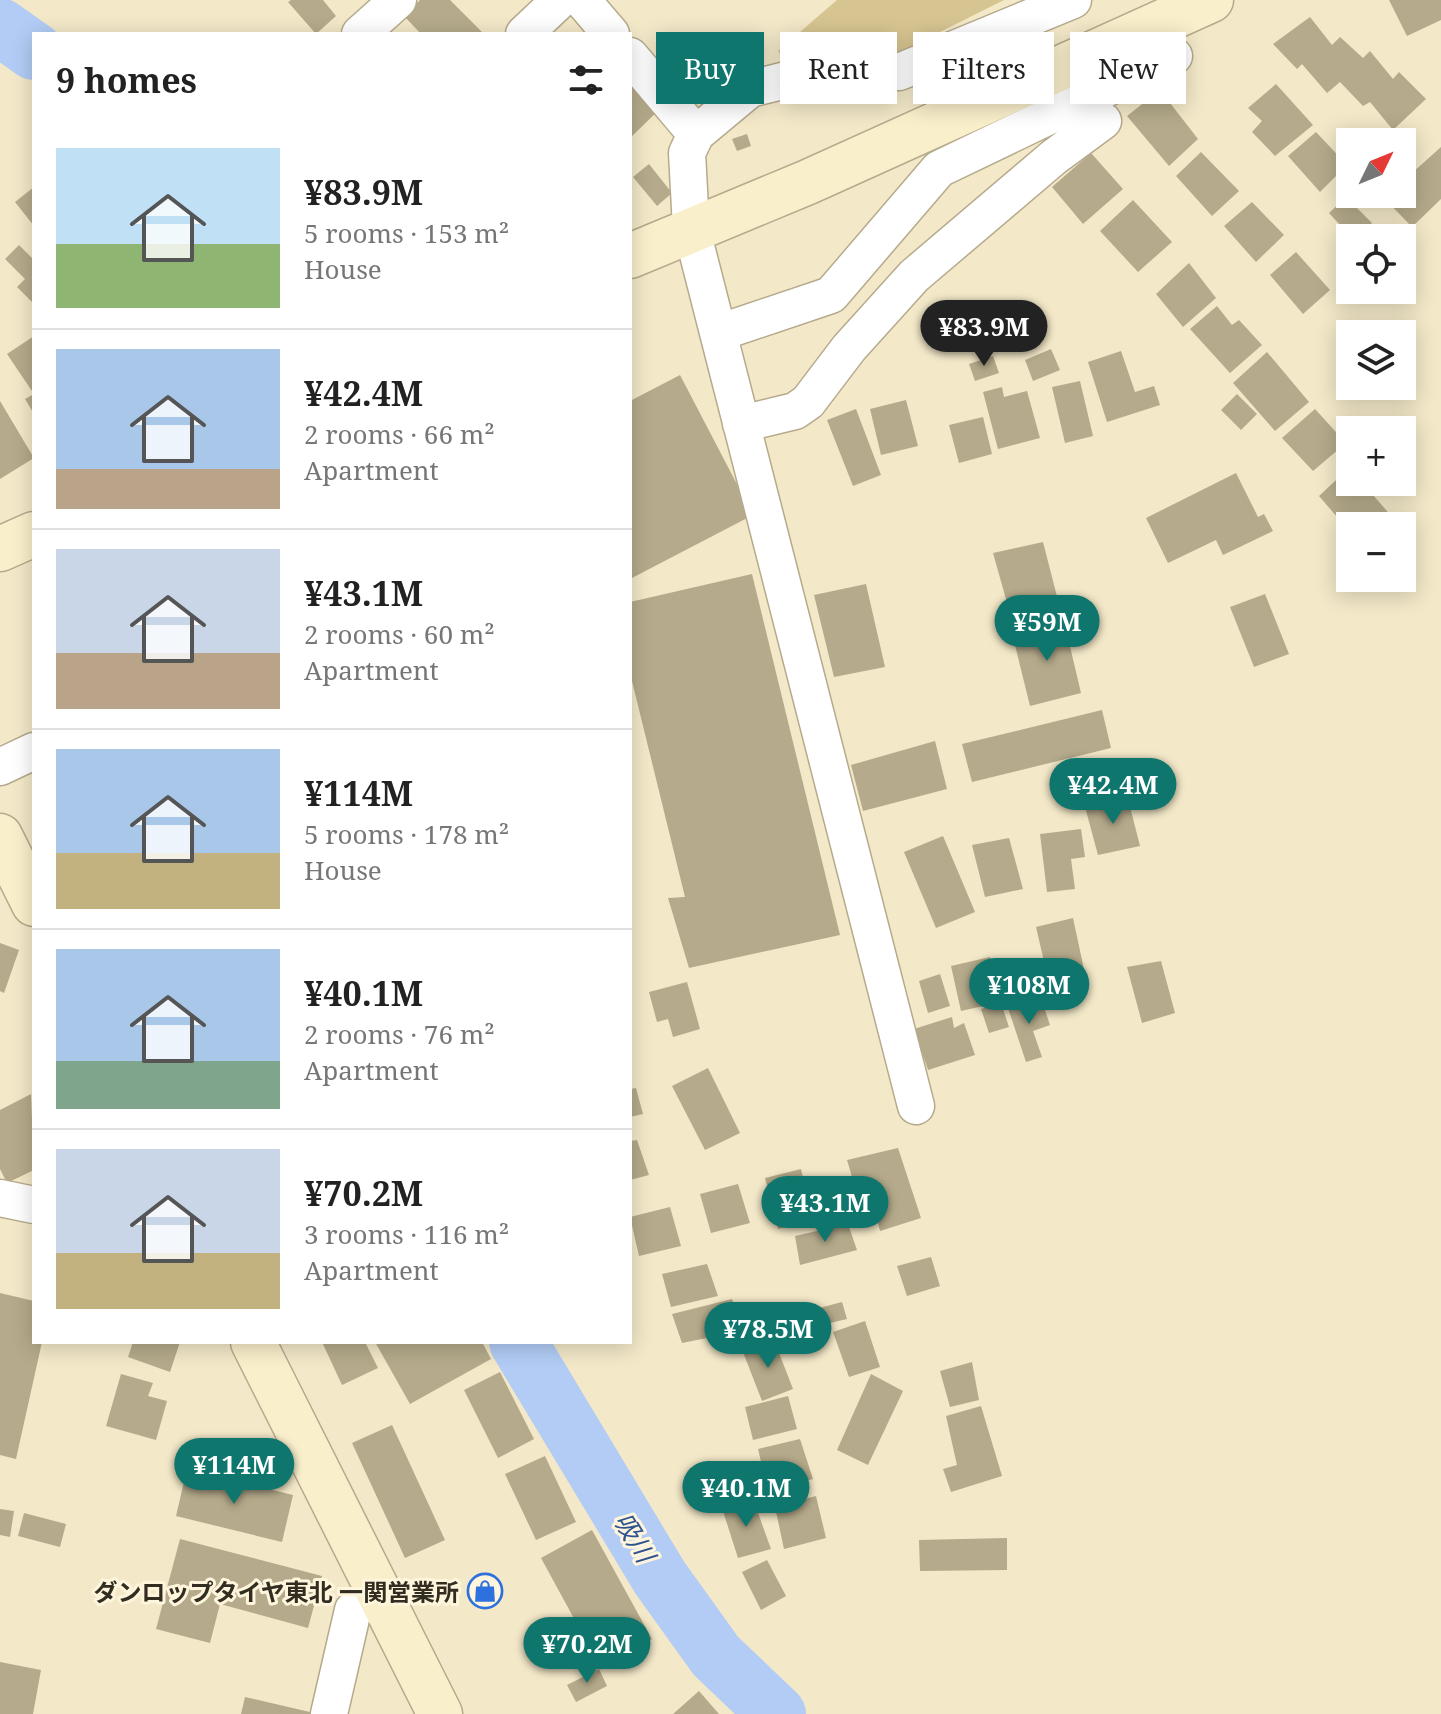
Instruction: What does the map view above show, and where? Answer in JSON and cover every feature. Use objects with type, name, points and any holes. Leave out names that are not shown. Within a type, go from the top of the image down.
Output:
[{"type":"street","points":[[362,32],[398,0]]},
{"type":"street","points":[[526,32],[560,0]]},
{"type":"street","points":[[582,0],[609,32]]},
{"type":"street","points":[[916,1106],[691,227],[687,153],[696,134],[750,89],[798,77],[899,72],[1073,0]]},
{"type":"street","points":[[632,255],[691,227],[808,182],[1211,0]]},
{"type":"street","points":[[632,58],[696,134]]},
{"type":"street","points":[[718,333],[831,295],[939,169],[1074,104]]},
{"type":"street","points":[[741,424],[795,411],[808,402],[849,348],[914,276],[1054,157],[1103,121]]},
{"type":"street","points":[[0,549],[32,535]]},
{"type":"street","points":[[0,767],[32,752]]},
{"type":"street","points":[[0,836],[32,900]]},
{"type":"street","points":[[0,1198],[32,1205]]},
{"type":"street","points":[[254,1344],[440,1714]]},
{"type":"street","points":[[329,1714],[353,1610],[377,1594]]},
{"type":"shaded area","points":[[837,0],[1004,0],[940,32],[913,32],[913,46],[897,54],[897,32],[800,32]]},
{"type":"building","points":[[323,0],[336,16],[314,32],[288,2]]},
{"type":"building","points":[[420,0],[450,0],[482,32],[419,32],[404,16]]},
{"type":"building","points":[[1389,0],[1441,0],[1441,20],[1407,36]]},
{"type":"building","points":[[1310,17],[1332,45],[1340,37],[1363,58],[1370,51],[1393,79],[1399,72],[1426,99],[1395,128],[1391,128],[1370,102],[1363,106],[1340,82],[1327,93],[1302,64],[1297,69],[1273,44]]},
{"type":"building","points":[[632,76],[662,107],[632,136]]},
{"type":"building","points":[[1276,84],[1313,125],[1275,156],[1252,132],[1262,121],[1248,108]]},
{"type":"building","points":[[1142,104],[1171,104],[1198,139],[1169,166],[1127,116]]},
{"type":"building","points":[[1316,132],[1336,153],[1336,176],[1320,192],[1288,156]]},
{"type":"building","points":[[747,134],[751,146],[737,151],[732,139]]},
{"type":"building","points":[[1441,147],[1441,199],[1415,224],[1409,224],[1394,208],[1416,208],[1416,169]]},
{"type":"building","points":[[1201,152],[1239,191],[1212,216],[1176,176]]},
{"type":"building","points":[[1091,153],[1123,189],[1083,224],[1052,187]]},
{"type":"building","points":[[649,164],[672,193],[657,206],[633,177]]},
{"type":"building","points":[[32,189],[32,223],[15,202]]},
{"type":"building","points":[[1133,200],[1172,242],[1138,272],[1100,231]]},
{"type":"building","points":[[1252,202],[1284,235],[1256,262],[1224,226]]},
{"type":"building","points":[[1336,206],[1357,208],[1372,223],[1339,224],[1329,213]]},
{"type":"building","points":[[19,245],[32,258],[32,302],[17,287],[25,279],[5,259]]},
{"type":"building","points":[[1296,252],[1330,290],[1303,314],[1270,275]]},
{"type":"building","points":[[1189,263],[1216,298],[1183,327],[1156,294]]},
{"type":"building","points":[[1217,306],[1232,325],[1239,320],[1262,345],[1230,373],[1190,329]]},
{"type":"building","points":[[32,337],[32,391],[7,354]]},
{"type":"building","points":[[1051,349],[1060,370],[1033,381],[1025,360]]},
{"type":"building","points":[[1121,351],[1135,392],[1154,386],[1160,405],[1107,422],[1088,362]]},
{"type":"building","points":[[1267,352],[1309,402],[1275,431],[1233,383]]},
{"type":"building","points":[[993,356],[999,373],[975,381],[969,364]]},
{"type":"building","points":[[680,375],[753,515],[632,578],[632,400]]},
{"type":"building","points":[[1080,381],[1093,436],[1065,443],[1052,387]]},
{"type":"building","points":[[1002,387],[1004,397],[1027,391],[1040,438],[998,449],[983,392]]},
{"type":"building","points":[[1237,394],[1257,414],[1241,430],[1221,410]]},
{"type":"building","points":[[32,395],[32,411],[25,399]]},
{"type":"building","points":[[906,400],[918,446],[881,455],[870,409]]},
{"type":"building","points":[[0,401],[32,459],[0,479]]},
{"type":"building","points":[[856,409],[881,475],[853,486],[827,420]]},
{"type":"building","points":[[1315,409],[1336,432],[1336,451],[1313,471],[1282,438]]},
{"type":"building","points":[[983,417],[992,454],[959,463],[949,425]]},
{"type":"building","points":[[1236,473],[1258,517],[1264,514],[1273,531],[1223,555],[1216,540],[1168,563],[1146,518]]},
{"type":"building","points":[[1336,480],[1336,496],[1374,496],[1388,512],[1336,512],[1336,516],[1319,496]]},
{"type":"building","points":[[1043,542],[1061,612],[1013,624],[993,553]]},
{"type":"building","points":[[752,574],[840,935],[689,968],[668,898],[685,897],[632,681],[632,602]]},
{"type":"building","points":[[866,584],[885,667],[834,677],[814,595]]},
{"type":"building","points":[[1265,594],[1289,654],[1254,667],[1230,607]]},
{"type":"building","points":[[1064,621],[1081,693],[1030,706],[1012,633]]},
{"type":"building","points":[[1102,710],[1111,748],[972,782],[962,744]]},
{"type":"building","points":[[935,741],[947,789],[863,811],[851,765]]},
{"type":"building","points":[[1127,795],[1140,846],[1098,855],[1085,807]]},
{"type":"building","points":[[1081,829],[1085,857],[1071,859],[1075,889],[1047,892],[1040,834]]},
{"type":"building","points":[[943,836],[975,912],[936,928],[904,852]]},
{"type":"building","points":[[1009,838],[1023,889],[985,897],[972,845]]},
{"type":"building","points":[[1073,918],[1085,974],[1049,983],[1036,927]]},
{"type":"building","points":[[0,943],[19,950],[4,993],[0,991]]},
{"type":"building","points":[[990,957],[1001,1002],[961,1011],[951,966]]},
{"type":"building","points":[[1161,961],[1175,1013],[1142,1023],[1127,967]]},
{"type":"building","points":[[940,974],[950,1006],[928,1013],[919,981]]},
{"type":"building","points":[[687,982],[700,1029],[673,1037],[668,1019],[657,1022],[649,992]]},
{"type":"building","points":[[1041,998],[1050,1025],[1033,1031],[1042,1057],[1026,1062],[1008,1008]]},
{"type":"building","points":[[1001,1003],[1009,1027],[989,1033],[981,1009]]},
{"type":"building","points":[[952,1017],[954,1028],[964,1023],[975,1055],[928,1070],[914,1029]]},
{"type":"building","points":[[708,1068],[740,1133],[705,1150],[672,1086]]},
{"type":"building","points":[[636,1088],[643,1114],[632,1117],[632,1089]]},
{"type":"building","points":[[31,1094],[32,1171],[7,1183],[0,1169],[0,1110]]},
{"type":"building","points":[[637,1140],[649,1175],[632,1179],[632,1141]]},
{"type":"building","points":[[898,1148],[921,1218],[880,1231],[875,1211],[863,1214],[847,1160]]},
{"type":"building","points":[[801,1169],[813,1220],[778,1229],[765,1178]]},
{"type":"building","points":[[738,1184],[750,1223],[711,1233],[700,1194]]},
{"type":"building","points":[[670,1207],[681,1246],[639,1256],[632,1216]]},
{"type":"building","points":[[848,1224],[857,1250],[800,1265],[795,1236]]},
{"type":"building","points":[[931,1257],[940,1286],[907,1296],[897,1266]]},
{"type":"building","points":[[707,1264],[718,1296],[671,1307],[662,1274]]},
{"type":"building","points":[[0,1293],[32,1301],[32,1344],[42,1344],[16,1459],[0,1455]]},
{"type":"building","points":[[732,1299],[742,1331],[682,1343],[672,1314]]},
{"type":"building","points":[[842,1302],[847,1319],[813,1327],[808,1311]]},
{"type":"building","points":[[865,1321],[880,1367],[849,1377],[833,1332]]},
{"type":"building","points":[[774,1340],[793,1389],[762,1401],[743,1352]]},
{"type":"building","points":[[132,1344],[179,1344],[170,1372],[128,1357]]},
{"type":"building","points":[[323,1344],[366,1344],[378,1368],[342,1385]]},
{"type":"building","points":[[376,1344],[483,1344],[491,1359],[410,1404]]},
{"type":"building","points":[[972,1362],[979,1400],[950,1407],[940,1371]]},
{"type":"building","points":[[500,1372],[534,1439],[498,1458],[464,1390]]},
{"type":"building","points":[[121,1374],[153,1383],[148,1396],[167,1401],[156,1440],[106,1426]]},
{"type":"building","points":[[871,1374],[903,1391],[868,1465],[837,1450]]},
{"type":"building","points":[[788,1396],[797,1429],[753,1440],[745,1407]]},
{"type":"building","points":[[981,1406],[1002,1476],[951,1492],[943,1469],[957,1465],[946,1416]]},
{"type":"building","points":[[392,1425],[445,1540],[405,1558],[352,1443]]},
{"type":"building","points":[[800,1439],[813,1479],[768,1491],[758,1449]]},
{"type":"building","points":[[545,1456],[576,1522],[536,1540],[505,1474]]},
{"type":"building","points":[[187,1469],[293,1495],[282,1542],[176,1516]]},
{"type":"building","points":[[816,1496],[826,1538],[784,1549],[775,1507]]},
{"type":"building","points":[[753,1499],[771,1549],[738,1558],[722,1508]]},
{"type":"building","points":[[0,1509],[14,1511],[10,1537],[0,1535]]},
{"type":"building","points":[[24,1513],[66,1524],[60,1547],[18,1536]]},
{"type":"building","points":[[592,1530],[652,1639],[601,1668],[541,1558]]},
{"type":"building","points":[[1007,1538],[1007,1570],[920,1571],[919,1540]]},
{"type":"building","points":[[180,1539],[322,1576],[308,1628],[220,1604],[210,1643],[156,1629]]},
{"type":"building","points":[[767,1560],[786,1596],[761,1610],[742,1572]]},
{"type":"building","points":[[0,1662],[41,1670],[33,1714],[0,1714]]},
{"type":"building","points":[[599,1669],[607,1686],[576,1702],[567,1685]]},
{"type":"building","points":[[699,1691],[719,1714],[673,1714]]},
{"type":"building","points":[[245,1697],[314,1713],[314,1714],[241,1714]]},
{"type":"waterway","name":"吸川","points":[[0,27],[32,50]]},
{"type":"waterway","name":"吸川","points":[[519,1344],[660,1578],[716,1656],[777,1714]]},
{"type":"place","name":"ダンロップタイヤ東北 一関営業所","points":[[485,1591]]}]
